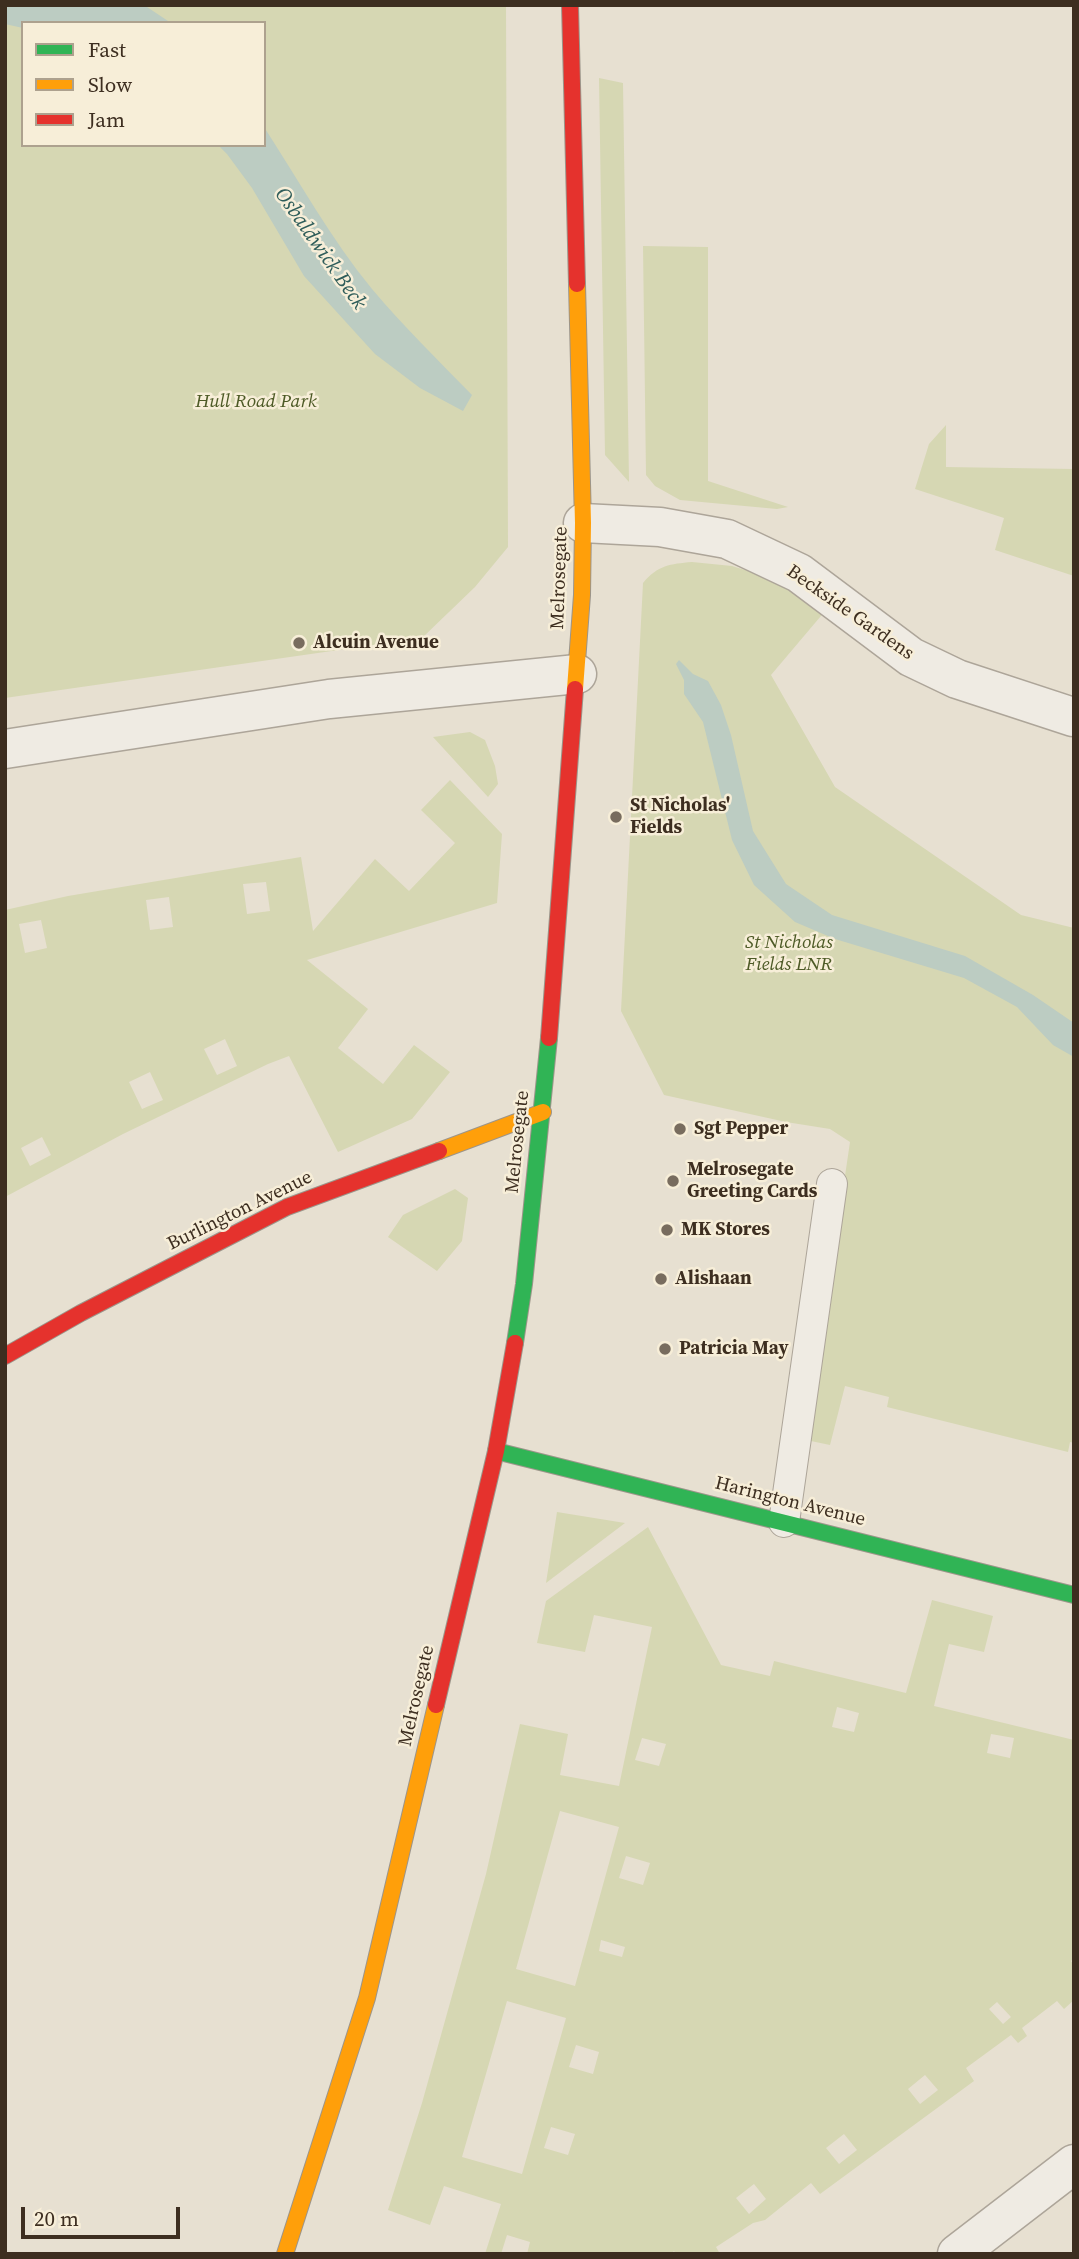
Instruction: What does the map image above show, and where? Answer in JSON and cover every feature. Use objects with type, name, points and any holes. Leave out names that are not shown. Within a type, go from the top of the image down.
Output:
[{"type":"street","name":"Melrosegate","points":[[285,2254],[367,1998],[495,1451],[524,1284],[543,1112],[582,595],[583,523],[570,5]]},
{"type":"street","name":"Beckside Gardens","points":[[583,523],[660,527],[727,539],[799,573],[911,657],[957,679],[1073,717]]},
{"type":"street","points":[[5,748],[329,699],[577,674]]},
{"type":"street","name":"Burlington Avenue","points":[[5,1356],[287,1207],[543,1112]]},
{"type":"street","name":"Harington Avenue","points":[[495,1451],[1074,1595]]},
{"type":"street","points":[[957,2254],[1074,2164]]},
{"type":"lane","points":[[784,1522],[832,1184]]},
{"type":"green space","name":"Hull Road Park","points":[[5,5],[506,5],[508,547],[475,587],[422,638],[5,698]]},
{"type":"green space","points":[[599,78],[623,83],[629,482],[605,455]]},
{"type":"green space","points":[[643,246],[708,247],[708,481],[788,507],[777,509],[680,500],[655,486],[646,475]]},
{"type":"green space","points":[[946,425],[946,467],[1074,469],[1074,576],[995,550],[1004,518],[915,489],[929,444]]},
{"type":"green space","name":"St Nicholas Fields LNR","points":[[692,562],[732,566],[784,582],[826,610],[771,675],[835,787],[1021,915],[1074,928],[1074,1443],[1070,1442],[1068,1452],[887,1407],[889,1397],[845,1386],[830,1445],[806,1440],[850,1142],[830,1129],[664,1095],[621,1011],[643,583],[665,566]]},
{"type":"green space","points":[[470,732],[485,740],[495,766],[498,784],[488,797],[433,737]]},
{"type":"green space","points":[[450,780],[502,834],[497,903],[307,960],[368,1009],[338,1048],[383,1084],[414,1045],[450,1072],[412,1119],[338,1152],[289,1056],[123,1134],[5,1197],[5,910],[68,896],[301,857],[313,931],[375,859],[409,891],[455,843],[421,810]],"holes":[[[266,882],[270,911],[247,914],[243,884]],[[169,897],[173,927],[150,930],[146,900]],[[41,920],[47,948],[25,953],[19,924]],[[225,1039],[237,1066],[217,1075],[204,1049]],[[150,1072],[163,1100],[142,1109],[129,1082]],[[42,1137],[51,1155],[30,1166],[21,1148]]]},
{"type":"green space","points":[[455,1189],[468,1198],[462,1241],[437,1271],[388,1237],[403,1215]]},
{"type":"green space","points":[[557,1512],[625,1523],[546,1583]]},
{"type":"green space","points":[[648,1527],[721,1665],[770,1676],[774,1661],[906,1693],[932,1600],[993,1616],[984,1652],[949,1644],[934,1706],[1074,1740],[1074,1958],[1071,1961],[1074,1965],[1074,2000],[1064,2009],[1057,2001],[1022,2028],[1027,2036],[1018,2043],[1011,2035],[966,2068],[974,2081],[820,2194],[811,2183],[765,2220],[753,2223],[716,2247],[720,2254],[676,2254],[674,2251],[671,2254],[527,2254],[530,2242],[507,2235],[501,2254],[485,2254],[501,2204],[444,2186],[430,2225],[388,2210],[422,2103],[486,1874],[520,1724],[568,1734],[560,1775],[619,1786],[652,1627],[594,1615],[585,1652],[537,1643],[546,1601]],"holes":[[[837,1707],[859,1713],[854,1732],[832,1727]],[[991,1734],[1014,1738],[1010,1758],[987,1753]],[[642,1738],[666,1744],[659,1766],[635,1760]],[[560,1811],[619,1827],[575,1986],[516,1969]],[[626,1856],[650,1863],[643,1885],[619,1878]],[[601,1940],[625,1947],[622,1957],[599,1951]],[[507,2001],[566,2018],[522,2174],[462,2157]],[[997,2002],[1011,2017],[1003,2024],[989,2009]],[[576,2045],[599,2052],[593,2074],[569,2067]],[[925,2075],[938,2090],[920,2104],[908,2089]],[[551,2127],[575,2134],[568,2155],[544,2148]],[[844,2134],[857,2150],[839,2164],[826,2148]],[[754,2184],[766,2199],[749,2214],[736,2198]]]},
{"type":"water","points":[[5,5],[144,5],[168,21],[21,21],[21,28],[5,24]]},
{"type":"water","name":"Osbaldwick Beck","points":[[266,130],[357,270],[396,316],[472,395],[463,411],[420,388],[375,354],[304,276],[252,188],[220,147],[266,147]]},
{"type":"water","points":[[679,660],[693,674],[708,681],[721,705],[731,735],[753,831],[786,884],[832,915],[965,956],[1033,995],[1074,1023],[1074,1057],[1053,1045],[1017,1007],[964,978],[835,939],[795,922],[754,885],[732,840],[703,722],[684,694],[684,680],[676,664]]},
{"type":"traffic: fast","points":[[515,1343],[524,1284],[549,1038]]},
{"type":"traffic: fast","points":[[496,1451],[1074,1595]]},
{"type":"traffic: slow","points":[[575,689],[582,595],[583,523],[577,284]]},
{"type":"traffic: slow","points":[[439,1151],[543,1112]]},
{"type":"traffic: slow","points":[[285,2254],[367,1998],[436,1705]]},
{"type":"traffic: jam","points":[[570,5],[577,284]]},
{"type":"traffic: jam","points":[[549,1038],[575,689]]},
{"type":"traffic: jam","points":[[5,1356],[81,1313],[287,1207],[439,1151]]},
{"type":"traffic: jam","points":[[436,1705],[496,1451],[515,1343]]},
{"type":"place","name":"Alcuin Avenue","points":[[299,643]]},
{"type":"place","name":"St Nicholas' Fields","points":[[616,817]]},
{"type":"place","name":"Sgt Pepper","points":[[680,1129]]},
{"type":"place","name":"Melrosegate Greeting Cards","points":[[673,1181]]},
{"type":"place","name":"MK Stores","points":[[667,1230]]},
{"type":"place","name":"Alishaan","points":[[661,1279]]},
{"type":"place","name":"Patricia May","points":[[665,1349]]}]
